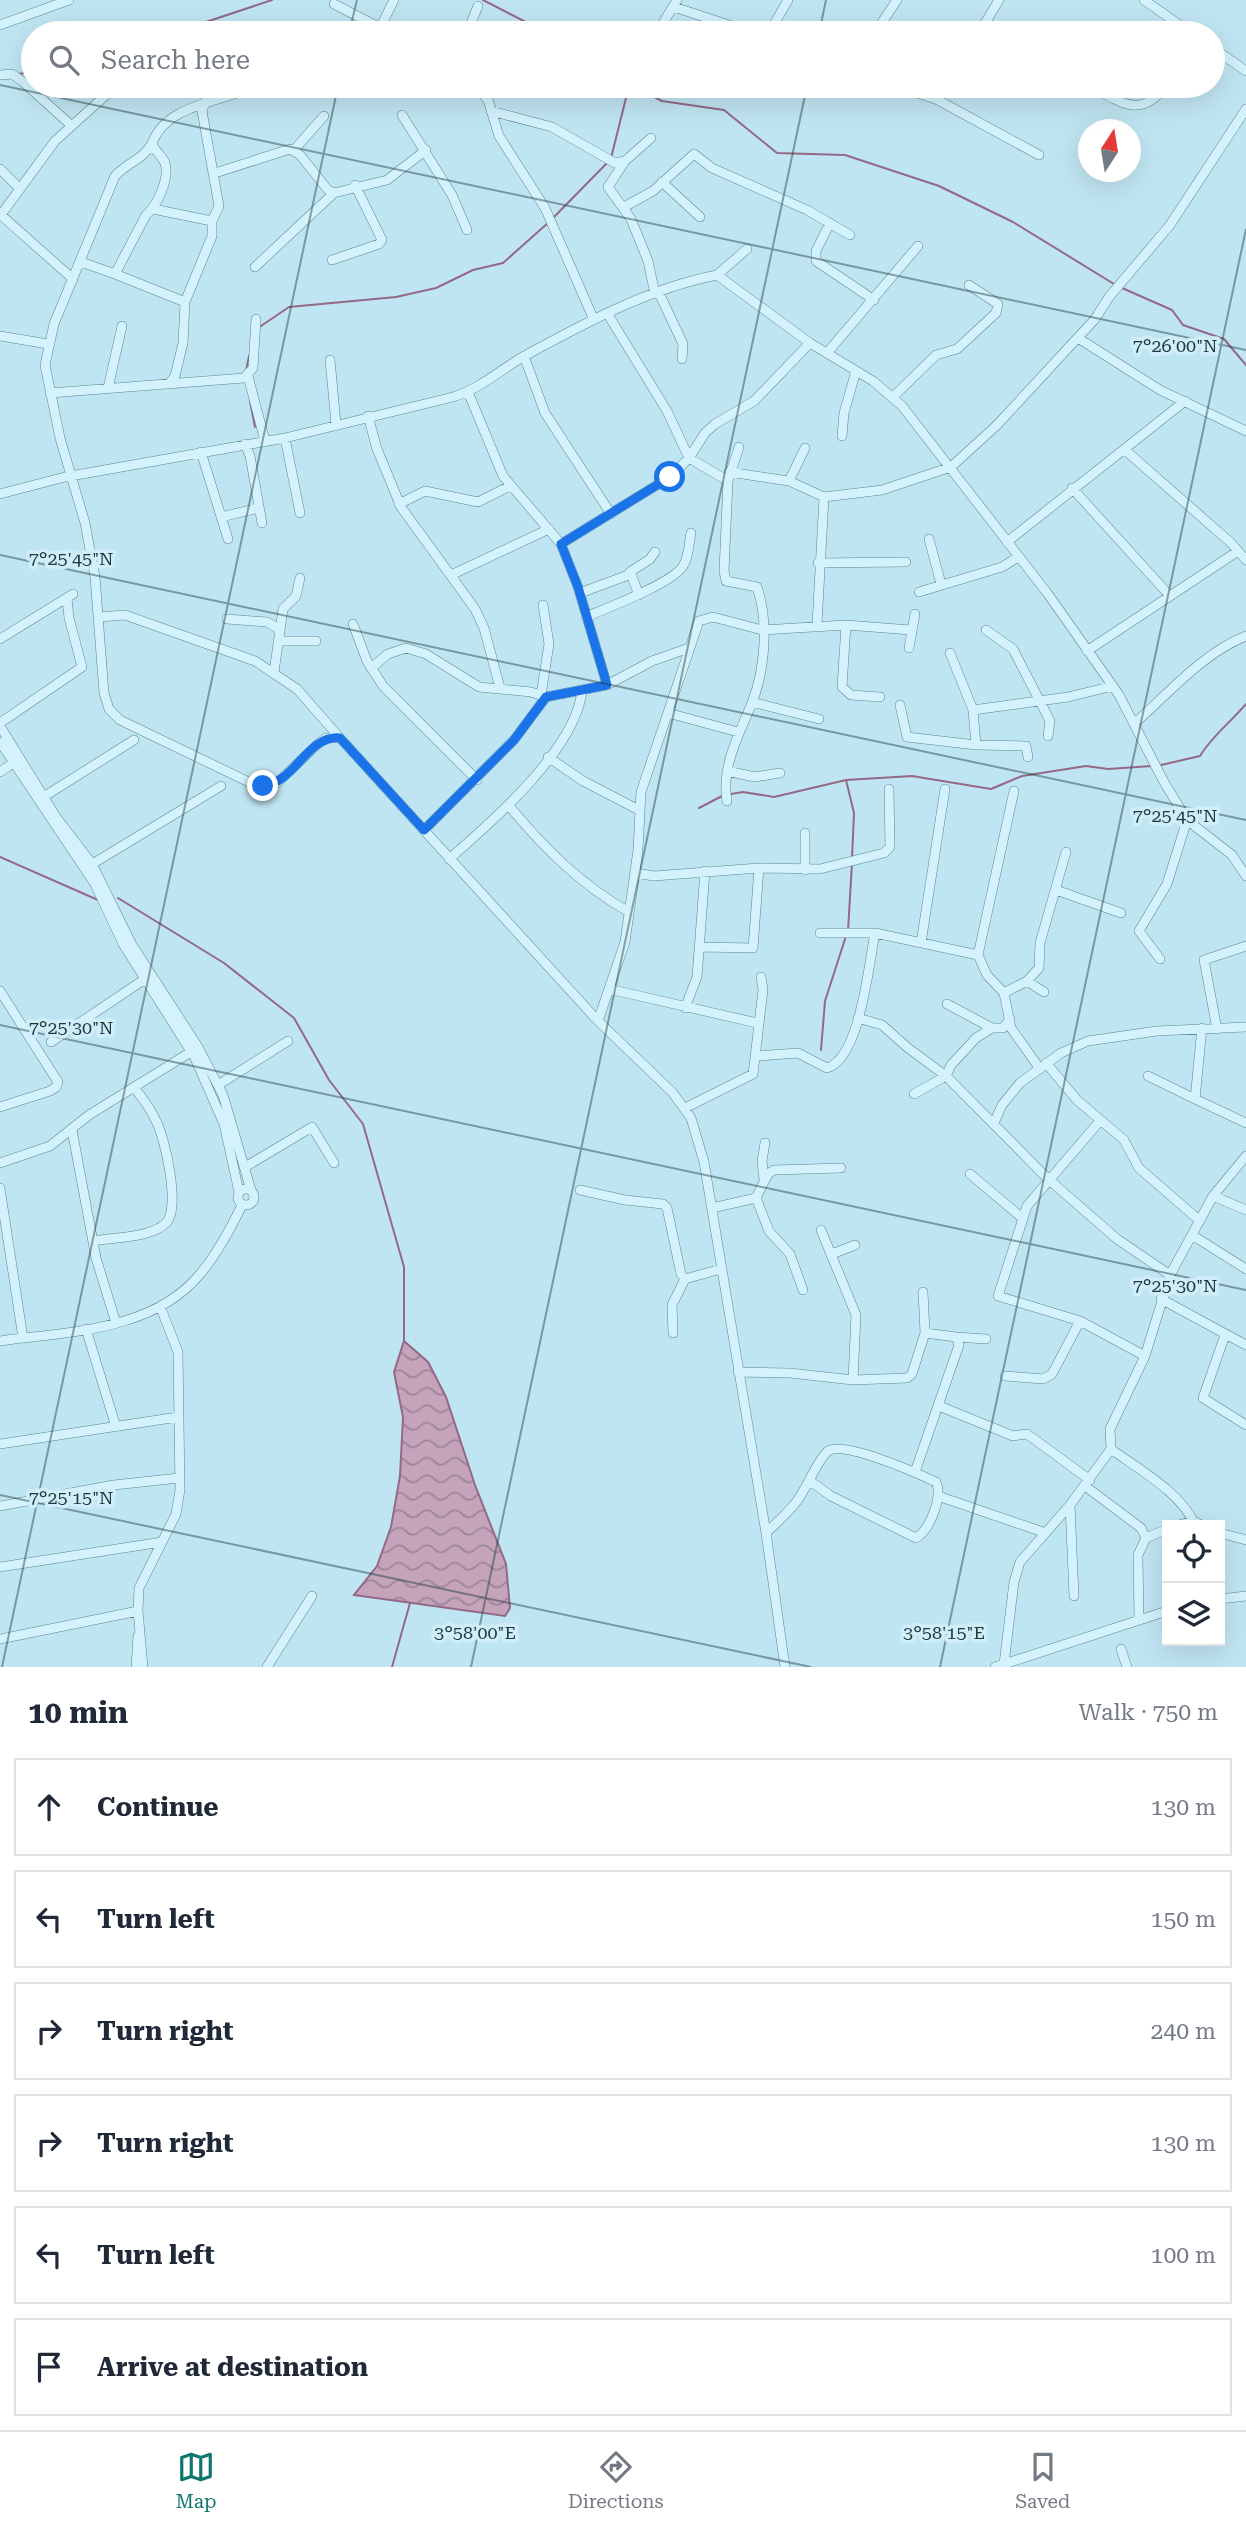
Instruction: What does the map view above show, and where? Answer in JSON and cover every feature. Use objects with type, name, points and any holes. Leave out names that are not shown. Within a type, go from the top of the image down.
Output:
[{"type":"street","points":[[0,25],[69,0]]},
{"type":"street","points":[[384,21],[394,0]]},
{"type":"street","points":[[776,21],[788,0]]},
{"type":"street","points":[[883,21],[897,0]]},
{"type":"street","points":[[987,21],[999,0]]},
{"type":"street","points":[[1144,0],[1174,21]]},
{"type":"street","points":[[334,4],[367,21]]},
{"type":"street","points":[[665,21],[676,4],[721,21]]},
{"type":"street","points":[[472,21],[478,6]]},
{"type":"street","points":[[1225,56],[1246,71]]},
{"type":"street","points":[[0,75],[12,74],[21,80]]},
{"type":"street","points":[[41,98],[72,126]]},
{"type":"street","points":[[73,279],[0,216],[55,141],[103,98]]},
{"type":"street","points":[[169,384],[175,376],[183,343],[185,302],[212,236],[212,221],[219,206],[202,111],[207,98]]},
{"type":"street","points":[[223,98],[205,105],[187,107],[162,129],[145,155],[126,163],[116,176],[48,344],[46,365],[50,393],[85,523],[99,617],[106,700],[114,715],[128,726],[192,754],[236,778],[263,786],[284,778],[326,738],[340,738]]},
{"type":"street","points":[[484,98],[499,136],[545,208],[594,320]]},
{"type":"street","points":[[933,98],[1039,155]]},
{"type":"street","points":[[1113,98],[1123,104],[1142,105],[1157,98]]},
{"type":"street","points":[[607,313],[667,411],[689,458],[729,477],[789,481],[824,497],[882,490],[951,467],[997,425],[1078,338],[1170,225],[1246,109]]},
{"type":"street","points":[[491,111],[544,124],[615,163],[625,161]]},
{"type":"street","points":[[402,115],[452,195],[467,230]]},
{"type":"street","points":[[215,173],[294,150],[324,116]]},
{"type":"street","points":[[651,138],[625,161],[608,187],[624,208],[648,261],[657,294],[683,344],[682,359]]},
{"type":"street","points":[[115,274],[146,215],[153,209],[166,176],[166,166],[152,144]]},
{"type":"street","points":[[294,150],[328,190],[334,193]]},
{"type":"street","points":[[255,267],[334,193],[355,185],[387,180],[426,150]]},
{"type":"street","points":[[624,208],[662,182],[694,154],[712,168],[850,235]]},
{"type":"street","points":[[0,169],[20,189]]},
{"type":"street","points":[[662,182],[700,217]]},
{"type":"street","points":[[332,260],[380,244],[382,240],[355,185]]},
{"type":"street","points":[[153,209],[212,221]]},
{"type":"street","points":[[830,223],[816,251],[816,261],[874,300]]},
{"type":"street","points":[[827,353],[918,246]]},
{"type":"street","points":[[0,494],[72,477],[285,438],[468,392],[524,356],[607,313],[717,275],[747,249]]},
{"type":"street","points":[[80,262],[185,302]]},
{"type":"street","points":[[717,275],[810,343],[894,396],[951,467],[1112,686],[1187,820],[1232,855],[1246,876]]},
{"type":"street","points":[[894,396],[936,355],[957,349],[996,313],[998,304],[969,285]]},
{"type":"street","points":[[257,319],[254,360],[248,376],[265,441]]},
{"type":"street","points":[[108,388],[122,326]]},
{"type":"street","points":[[0,336],[48,344]]},
{"type":"street","points":[[1078,338],[1151,384],[1246,431]]},
{"type":"street","points":[[561,544],[670,477],[689,458],[715,424],[754,401],[810,343]]},
{"type":"street","points":[[524,356],[545,413],[611,514]]},
{"type":"street","points":[[330,360],[336,425]]},
{"type":"street","points":[[842,436],[846,401],[856,371]]},
{"type":"street","points":[[50,393],[248,376]]},
{"type":"street","points":[[468,392],[510,486],[561,544],[580,593],[607,685]]},
{"type":"street","points":[[1007,542],[1185,401]]},
{"type":"street","points":[[368,416],[399,503],[429,549],[462,587],[484,628],[500,688]]},
{"type":"street","points":[[285,438],[300,513]]},
{"type":"street","points":[[245,444],[250,456],[262,523]]},
{"type":"street","points":[[727,801],[727,771],[763,662],[757,587],[730,583],[725,578],[729,477],[740,447]]},
{"type":"street","points":[[789,481],[805,448]]},
{"type":"street","points":[[1125,450],[1161,485],[1235,547],[1246,560]]},
{"type":"street","points":[[201,452],[228,539]]},
{"type":"street","points":[[399,503],[425,491],[450,499],[478,502],[510,486]]},
{"type":"street","points":[[1072,488],[1170,596]]},
{"type":"street","points":[[817,625],[818,563],[824,497]]},
{"type":"street","points":[[221,517],[259,508]]},
{"type":"street","points":[[451,575],[549,529]]},
{"type":"street","points":[[586,617],[639,594],[683,567],[691,533]]},
{"type":"street","points":[[929,539],[941,583]]},
{"type":"street","points":[[1087,652],[1170,596],[1235,547]]},
{"type":"street","points":[[580,593],[631,574],[655,552]]},
{"type":"street","points":[[919,592],[941,583],[1002,567],[1018,557]]},
{"type":"street","points":[[818,563],[906,562]]},
{"type":"street","points":[[631,574],[639,594]]},
{"type":"street","points":[[274,672],[283,609],[296,596],[300,578]]},
{"type":"street","points":[[0,639],[70,596],[70,625],[82,667],[0,725],[88,866],[149,977],[218,1085],[237,1133],[254,1199],[249,1205],[242,1205]]},
{"type":"street","points":[[424,830],[524,729],[543,696],[550,644],[543,605]]},
{"type":"street","points":[[909,648],[915,614]]},
{"type":"street","points":[[99,617],[125,615],[254,661],[274,672],[310,702],[598,1021],[672,1091],[685,1108],[701,1148],[712,1208],[766,1533],[785,1667]]},
{"type":"street","points":[[598,1021],[622,955],[635,873],[639,810],[699,621],[713,617],[762,630],[785,631],[817,625],[911,630]]},
{"type":"street","points":[[227,619],[267,622],[279,629]]},
{"type":"street","points":[[353,624],[371,668],[383,686],[477,779]]},
{"type":"street","points":[[846,625],[842,687],[851,695],[880,697]]},
{"type":"street","points":[[986,631],[1013,649],[1050,721],[1048,736]]},
{"type":"street","points":[[1135,723],[1201,665],[1228,644],[1246,636]]},
{"type":"street","points":[[278,641],[316,641]]},
{"type":"street","points":[[371,668],[388,654],[406,648],[426,654],[479,687],[543,696],[607,685],[652,661],[689,648]]},
{"type":"street","points":[[950,653],[973,710],[976,745]]},
{"type":"street","points":[[973,710],[1038,701],[1112,686]]},
{"type":"street","points":[[449,859],[509,806],[548,757],[580,709],[582,690]]},
{"type":"street","points":[[752,702],[819,719]]},
{"type":"street","points":[[900,705],[907,737],[976,745],[1026,746],[1028,757]]},
{"type":"street","points":[[668,713],[738,732]]},
{"type":"street","points":[[45,796],[134,740]]},
{"type":"street","points":[[0,742],[88,866]]},
{"type":"street","points":[[548,757],[583,781],[639,810]]},
{"type":"street","points":[[0,772],[13,763]]},
{"type":"street","points":[[727,771],[755,777],[780,773]]},
{"type":"street","points":[[88,866],[221,786]]},
{"type":"street","points":[[635,873],[654,876],[759,868],[805,870],[884,853],[890,847],[889,789]]},
{"type":"street","points":[[921,943],[945,789]]},
{"type":"street","points":[[1014,791],[978,955],[987,975],[1004,993],[1008,1025],[1043,1066],[1099,1122],[1124,1140],[1139,1168],[1161,1191],[1200,1221]]},
{"type":"street","points":[[509,806],[552,855],[592,889],[629,912]]},
{"type":"street","points":[[1160,959],[1139,930],[1167,884],[1187,820]]},
{"type":"street","points":[[805,833],[805,870]]},
{"type":"street","points":[[1004,993],[1027,981],[1040,968],[1041,943],[1066,852]]},
{"type":"street","points":[[701,947],[753,948],[759,868]]},
{"type":"street","points":[[685,1008],[695,986],[701,947],[705,871]]},
{"type":"street","points":[[1056,890],[1121,913]]},
{"type":"street","points":[[820,933],[875,933],[978,955]]},
{"type":"street","points":[[757,1056],[776,1057],[794,1053],[821,1066],[832,1067],[849,1048],[858,1018],[875,933]]},
{"type":"street","points":[[1217,1029],[1204,960],[1246,946]]},
{"type":"street","points":[[51,1042],[149,977]]},
{"type":"street","points":[[685,1108],[753,1074],[763,990],[761,977]]},
{"type":"street","points":[[1027,981],[1044,992]]},
{"type":"street","points":[[609,989],[757,1023]]},
{"type":"street","points":[[0,991],[58,1082],[50,1091],[0,1107]]},
{"type":"street","points":[[947,1004],[992,1028]]},
{"type":"street","points":[[858,1018],[882,1025],[946,1076],[1047,1178],[1117,1239],[1170,1275]]},
{"type":"street","points":[[915,1094],[927,1084],[946,1076],[951,1065],[976,1038],[992,1028],[1008,1025]]},
{"type":"street","points":[[994,1123],[1012,1092],[1061,1052],[1094,1040],[1202,1028],[1246,1027]]},
{"type":"street","points":[[1195,1099],[1202,1028]]},
{"type":"street","points":[[218,1085],[288,1041]]},
{"type":"street","points":[[0,1163],[50,1146],[134,1087],[195,1050]]},
{"type":"street","points":[[195,1050],[224,1125],[239,1192],[237,1197],[242,1205]]},
{"type":"street","points":[[1147,1076],[1246,1123]]},
{"type":"street","points":[[93,1241],[147,1232],[164,1226],[170,1219],[173,1200],[164,1143],[155,1119],[134,1087]]},
{"type":"street","points":[[1099,1122],[1047,1178],[1021,1217],[999,1298],[1080,1321],[1146,1356]]},
{"type":"street","points":[[245,1167],[312,1127],[334,1163]]},
{"type":"street","points":[[72,1130],[93,1241],[116,1323]]},
{"type":"street","points":[[765,1143],[762,1161],[765,1181]]},
{"type":"street","points":[[1162,1613],[1000,1665],[1016,1571],[1044,1532],[1088,1483],[1111,1449],[1110,1429],[1146,1356],[1170,1275],[1213,1196],[1246,1156]]},
{"type":"street","points":[[712,1208],[756,1198],[768,1174],[781,1168],[841,1168]]},
{"type":"street","points":[[970,1174],[1021,1217]]},
{"type":"street","points":[[0,1188],[23,1338]]},
{"type":"street","points":[[239,1192],[251,1190]]},
{"type":"street","points":[[580,1191],[663,1204],[667,1208],[681,1274],[685,1279]]},
{"type":"street","points":[[1213,1196],[1246,1210]]},
{"type":"street","points":[[756,1198],[769,1231],[790,1254],[803,1290]]},
{"type":"street","points":[[0,1341],[116,1323],[160,1306],[201,1274],[242,1205]]},
{"type":"street","points":[[821,1230],[856,1315],[853,1380]]},
{"type":"street","points":[[1192,1235],[1246,1269]]},
{"type":"street","points":[[832,1254],[855,1245]]},
{"type":"street","points":[[673,1333],[672,1305],[685,1279],[721,1269]]},
{"type":"street","points":[[738,1372],[790,1373],[853,1380],[907,1378],[912,1374],[925,1334],[923,1292]]},
{"type":"street","points":[[1161,1299],[1246,1345]]},
{"type":"street","points":[[143,1667],[139,1634],[139,1588],[176,1514],[179,1478],[177,1352],[160,1306]]},
{"type":"street","points":[[1006,1376],[1043,1379],[1052,1374],[1080,1321]]},
{"type":"street","points":[[86,1329],[116,1427]]},
{"type":"street","points":[[925,1334],[986,1339]]},
{"type":"street","points":[[1225,1335],[1203,1398],[1246,1425]]},
{"type":"street","points":[[915,1472],[957,1352],[956,1337]]},
{"type":"street","points":[[939,1406],[1010,1435],[1027,1434],[1141,1528],[1146,1538]]},
{"type":"street","points":[[0,1444],[178,1417]]},
{"type":"street","points":[[766,1533],[796,1503],[825,1454],[836,1448],[848,1449],[915,1472],[936,1482],[938,1496],[926,1528],[916,1538],[831,1496],[810,1481]]},
{"type":"street","points":[[1111,1449],[1165,1490],[1192,1520]]},
{"type":"street","points":[[0,1506],[114,1485],[179,1478]]},
{"type":"street","points":[[938,1496],[1044,1532]]},
{"type":"street","points":[[1070,1505],[1074,1596]]},
{"type":"street","points":[[1139,1620],[1138,1555],[1146,1538],[1162,1531]]},
{"type":"street","points":[[1225,1534],[1246,1540]]},
{"type":"street","points":[[0,1567],[162,1542]]},
{"type":"street","points":[[267,1667],[312,1596]]},
{"type":"street","points":[[1225,1598],[1246,1596]]},
{"type":"street","points":[[0,1639],[138,1611]]},
{"type":"street","points":[[136,1667],[139,1634]]},
{"type":"street","points":[[1121,1649],[1127,1667]]},
{"type":"water","points":[[404,1341],[428,1362],[446,1397],[475,1485],[506,1564],[510,1608],[505,1616],[354,1595],[377,1566],[391,1527],[400,1476],[403,1417],[394,1372]]},
{"type":"waterway","points":[[209,21],[272,0]]},
{"type":"waterway","points":[[483,0],[524,21]]},
{"type":"waterway","points":[[611,158],[626,98]]},
{"type":"waterway","points":[[656,98],[724,110],[777,153],[845,155],[939,186],[1013,222],[1114,284]]},
{"type":"waterway","points":[[553,218],[608,162]]},
{"type":"waterway","points":[[261,326],[289,307],[396,297],[436,288],[473,270],[503,263],[549,222]]},
{"type":"waterway","points":[[1122,288],[1172,310],[1183,325],[1224,339],[1246,365]]},
{"type":"waterway","points":[[246,371],[249,356]]},
{"type":"waterway","points":[[250,401],[255,427]]},
{"type":"waterway","points":[[1161,765],[1200,756],[1246,704]]},
{"type":"waterway","points":[[731,794],[743,792],[774,797],[846,780],[912,776],[991,789],[1022,776],[1086,766],[1108,769],[1152,766]]},
{"type":"waterway","points":[[846,780],[854,813],[852,858]]},
{"type":"waterway","points":[[699,808],[722,796]]},
{"type":"waterway","points":[[0,857],[98,900]]},
{"type":"waterway","points":[[848,931],[852,863]]},
{"type":"waterway","points":[[118,898],[224,963],[294,1018],[329,1080],[363,1124],[404,1267],[404,1341]]},
{"type":"waterway","points":[[821,1050],[825,1001],[846,936]]},
{"type":"waterway","points":[[392,1667],[410,1603]]},
{"type":"route","points":[[263,786],[284,778],[326,738],[340,738],[424,830],[514,740],[546,697],[607,685],[592,643],[578,587],[572,579],[561,544],[670,477]]}]
